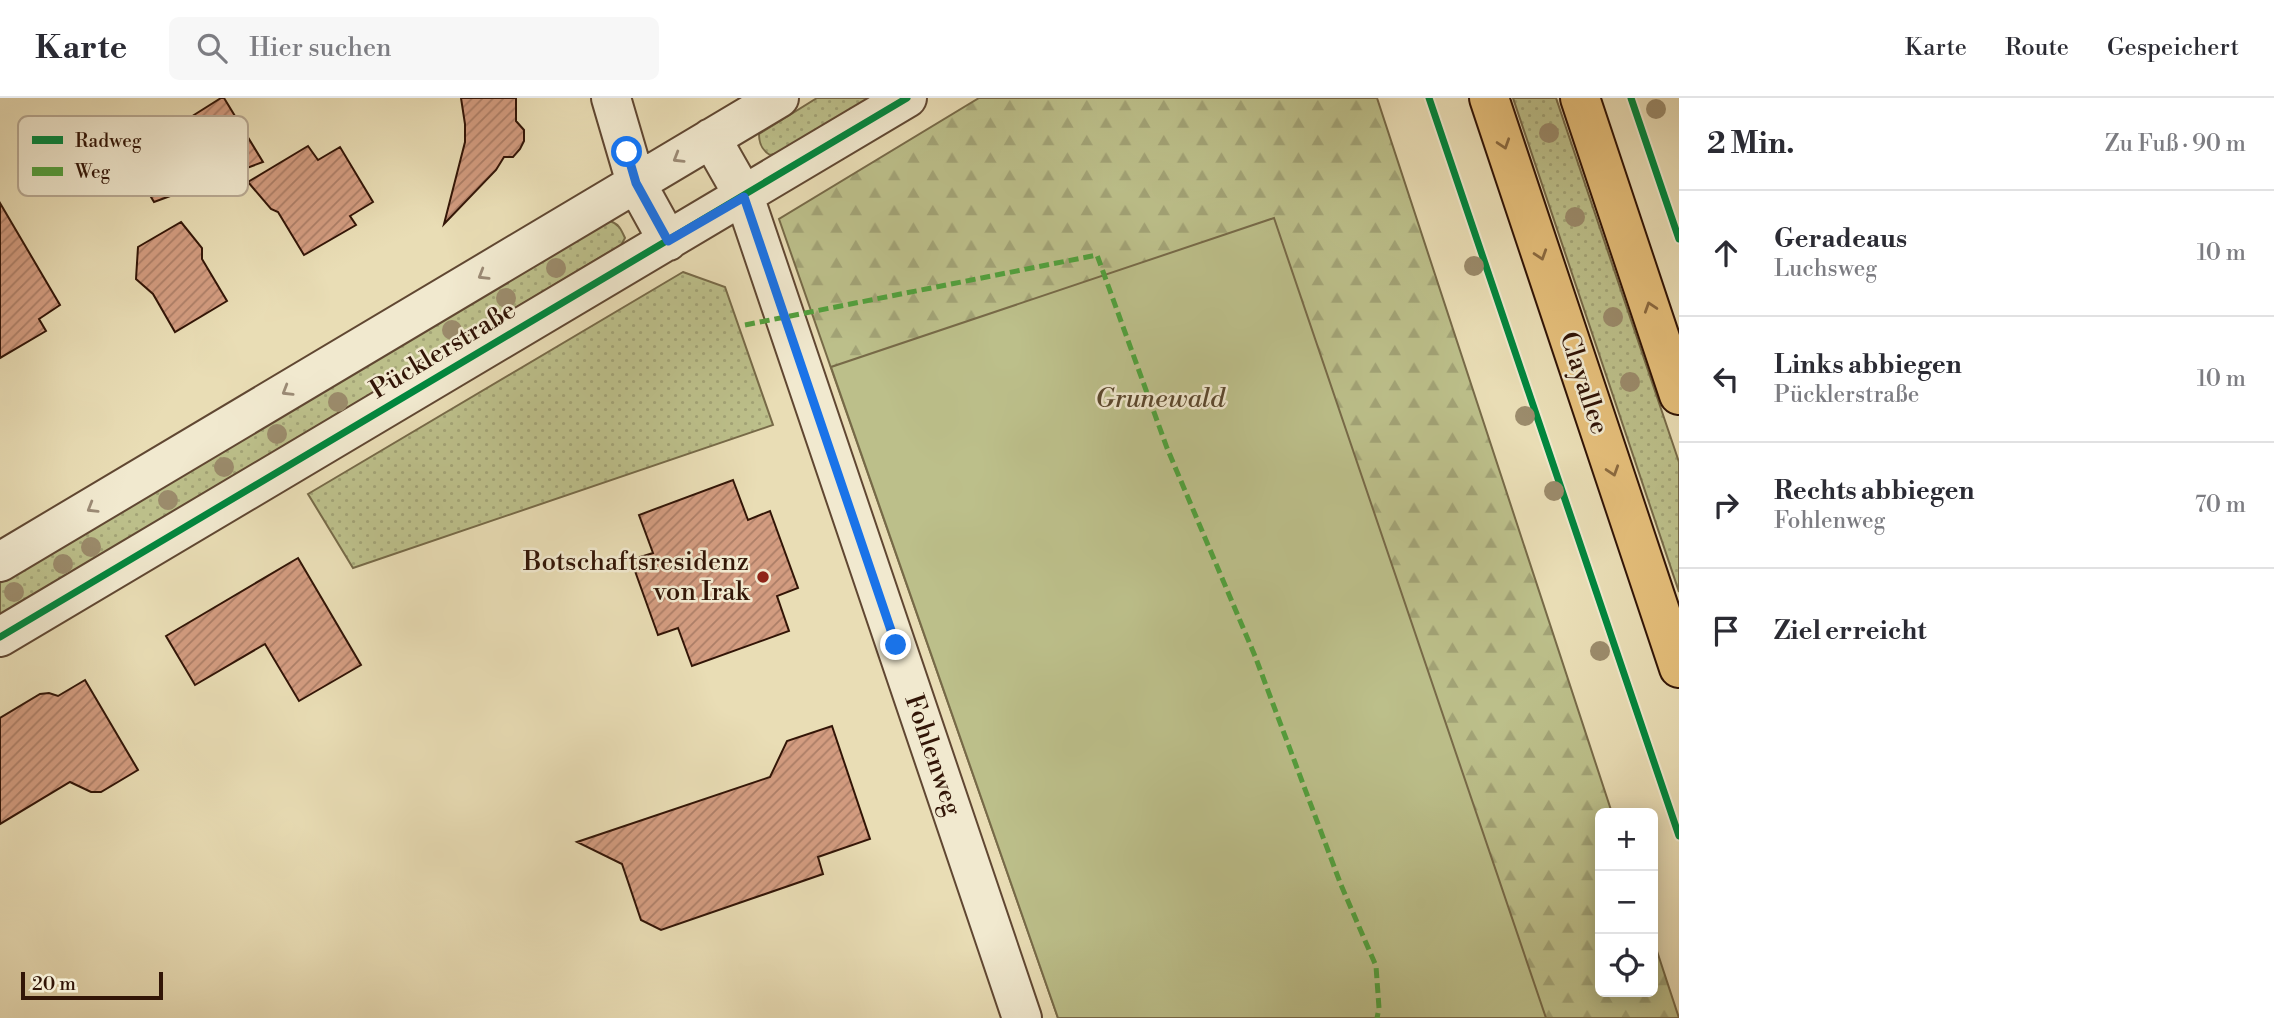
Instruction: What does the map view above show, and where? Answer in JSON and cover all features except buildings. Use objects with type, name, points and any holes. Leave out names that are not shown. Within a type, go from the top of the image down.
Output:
[{"type":"main road","name":"Clayallee","points":[[1489,98],[1679,668]]},
{"type":"main road","points":[[1580,98],[1679,395]]},
{"type":"street","points":[[611,98],[636,183],[668,241]]},
{"type":"street","name":"Pücklerstraße","points":[[0,562],[779,98]]},
{"type":"street","name":"Pücklerstraße","points":[[0,637],[907,98]]},
{"type":"street","name":"Fohlenweg","points":[[710,138],[744,197],[1022,1018]]},
{"type":"green space","points":[[817,98],[870,98],[778,153],[770,155],[765,151],[760,144],[759,134]]},
{"type":"green space","name":"Grunewald","points":[[979,98],[1377,98],[1610,808],[1595,808],[1595,997],[1658,997],[1658,954],[1679,1018],[1058,1018],[779,219]]},
{"type":"green space","points":[[1513,98],[1556,98],[1679,462],[1679,592]]},
{"type":"green space","name":"Grunewald","points":[[1274,218],[1546,1018],[1058,1018],[831,367]]},
{"type":"green space","points":[[610,221],[618,225],[624,235],[621,245],[0,615],[0,583]]},
{"type":"green space","points":[[683,272],[725,287],[773,425],[353,568],[308,494]]},
{"type":"marked path","points":[[745,325],[1097,255],[1167,448],[1255,656],[1341,885],[1376,966],[1379,1008],[1377,1018]]},
{"type":"cycle path","points":[[0,637],[907,98]]},
{"type":"cycle path","points":[[1429,98],[1679,836]]},
{"type":"cycle path","points":[[1631,98],[1679,239]]},
{"type":"place","name":"Botschaftsresidenz von Irak","points":[[763,577]]},
{"type":"route","points":[[627,152],[636,183],[668,241],[744,197],[896,645]]}]
